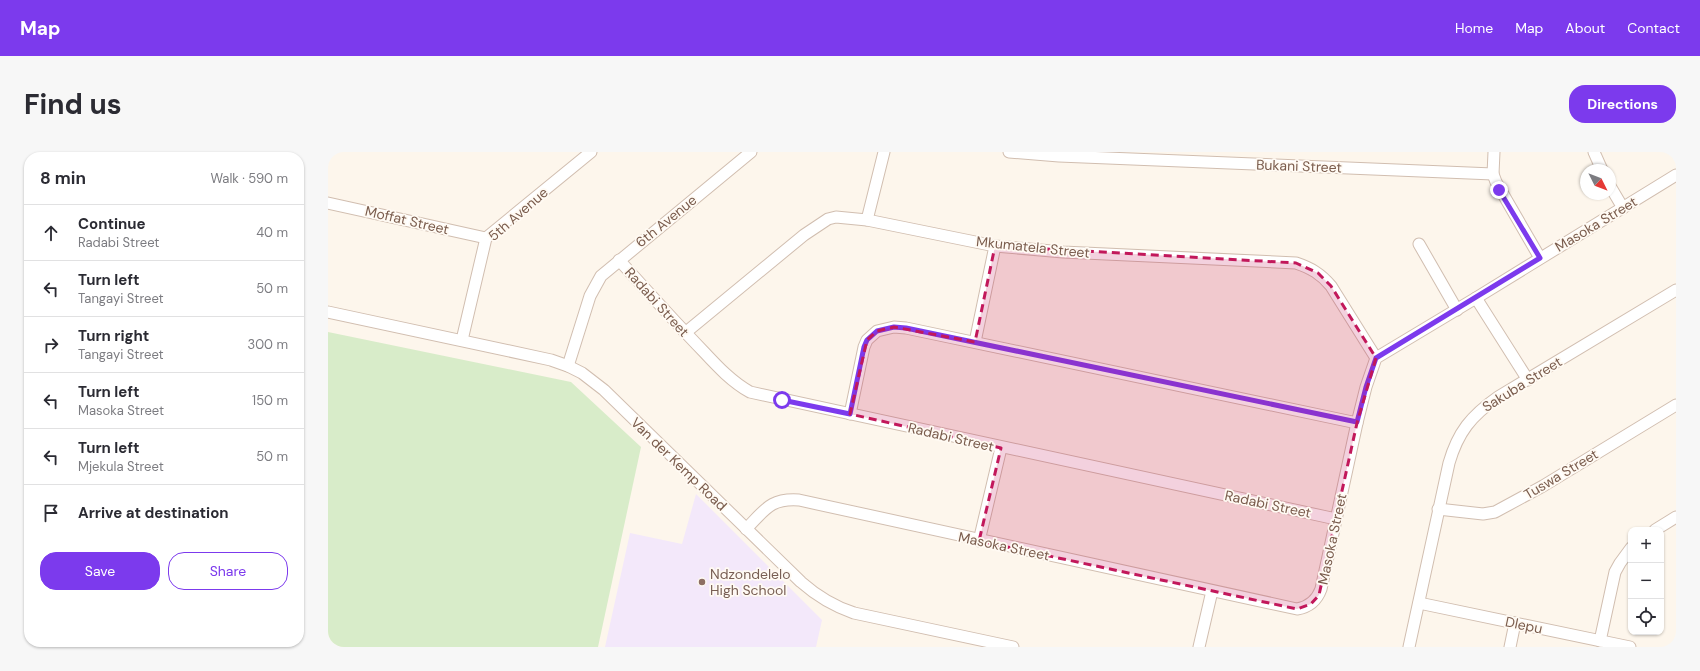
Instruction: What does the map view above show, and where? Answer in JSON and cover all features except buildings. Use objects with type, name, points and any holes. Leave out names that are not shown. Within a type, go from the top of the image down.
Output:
[{"type":"street","name":"5th Avenue","points":[[462,340],[486,238],[591,152]]},
{"type":"street","name":"6th Avenue","points":[[568,366],[594,285],[601,276],[751,152]]},
{"type":"street","points":[[867,220],[884,152]]},
{"type":"street","name":"Bukani Street","points":[[1009,152],[1067,157],[1493,174]]},
{"type":"street","points":[[1494,152],[1493,174],[1499,190],[1540,258]]},
{"type":"street","points":[[1594,152],[1599,164]]},
{"type":"street","name":"Masoka Street","points":[[746,528],[772,504],[786,500],[799,500],[979,541],[1297,609],[1311,604],[1319,595],[1321,589],[1357,422],[1366,387],[1376,358],[1457,310],[1676,175]]},
{"type":"street","points":[[1616,195],[1624,208]]},
{"type":"street","name":"Moffat Street","points":[[328,203],[486,238]]},
{"type":"street","name":"Mkumatela Street","points":[[685,333],[818,225],[836,216],[867,220],[995,246],[1063,252],[1296,263],[1308,267],[1325,278],[1376,358]]},
{"type":"street","points":[[1419,244],[1457,310]]},
{"type":"street","points":[[975,342],[995,246]]},
{"type":"street","name":"Radabi Street","points":[[619,260],[685,333],[735,382],[750,392],[1001,448],[1336,519]]},
{"type":"street","name":"Sakuba Street","points":[[1409,647],[1438,508],[1452,453],[1457,439],[1473,416],[1482,408],[1676,290]]},
{"type":"street","points":[[1476,298],[1528,380]]},
{"type":"street","name":"Van der Kemp Road","points":[[328,312],[551,360],[568,366],[582,373],[604,390],[813,592],[835,606],[854,613],[1013,647]]},
{"type":"street","points":[[850,414],[864,347],[867,340],[877,331],[894,327],[906,328],[975,342],[1357,422]]},
{"type":"street","name":"Tuswa Street","points":[[1438,508],[1483,514],[1496,512],[1543,486],[1676,405]]},
{"type":"street","points":[[979,541],[1001,448]]},
{"type":"street","points":[[1660,527],[1676,517]]},
{"type":"street","points":[[1600,641],[1615,572],[1628,552]]},
{"type":"street","points":[[1200,647],[1212,591]]},
{"type":"street","name":"Dlepu","points":[[1419,603],[1630,647]]},
{"type":"street","points":[[1510,647],[1515,624]]},
{"type":"highlighted area","points":[[995,246],[1296,263],[1318,273],[1331,286],[1376,358],[1357,423],[1319,595],[1311,604],[1297,609],[979,541],[1001,448],[850,414],[867,340],[877,331],[894,327],[975,342]]},
{"type":"shaded area","name":"Ndzondelelo High School","points":[[696,494],[822,620],[816,647],[605,647],[630,533],[682,544]]},
{"type":"green space","points":[[328,332],[571,382],[641,447],[598,647],[328,647]]},
{"type":"place","name":"Ndzondelelo High School","points":[[702,582]]},
{"type":"route","points":[[782,400],[850,414],[859,368],[867,340],[877,331],[894,327],[906,328],[975,342],[1357,422],[1370,372],[1376,358],[1540,258],[1499,190]]}]
